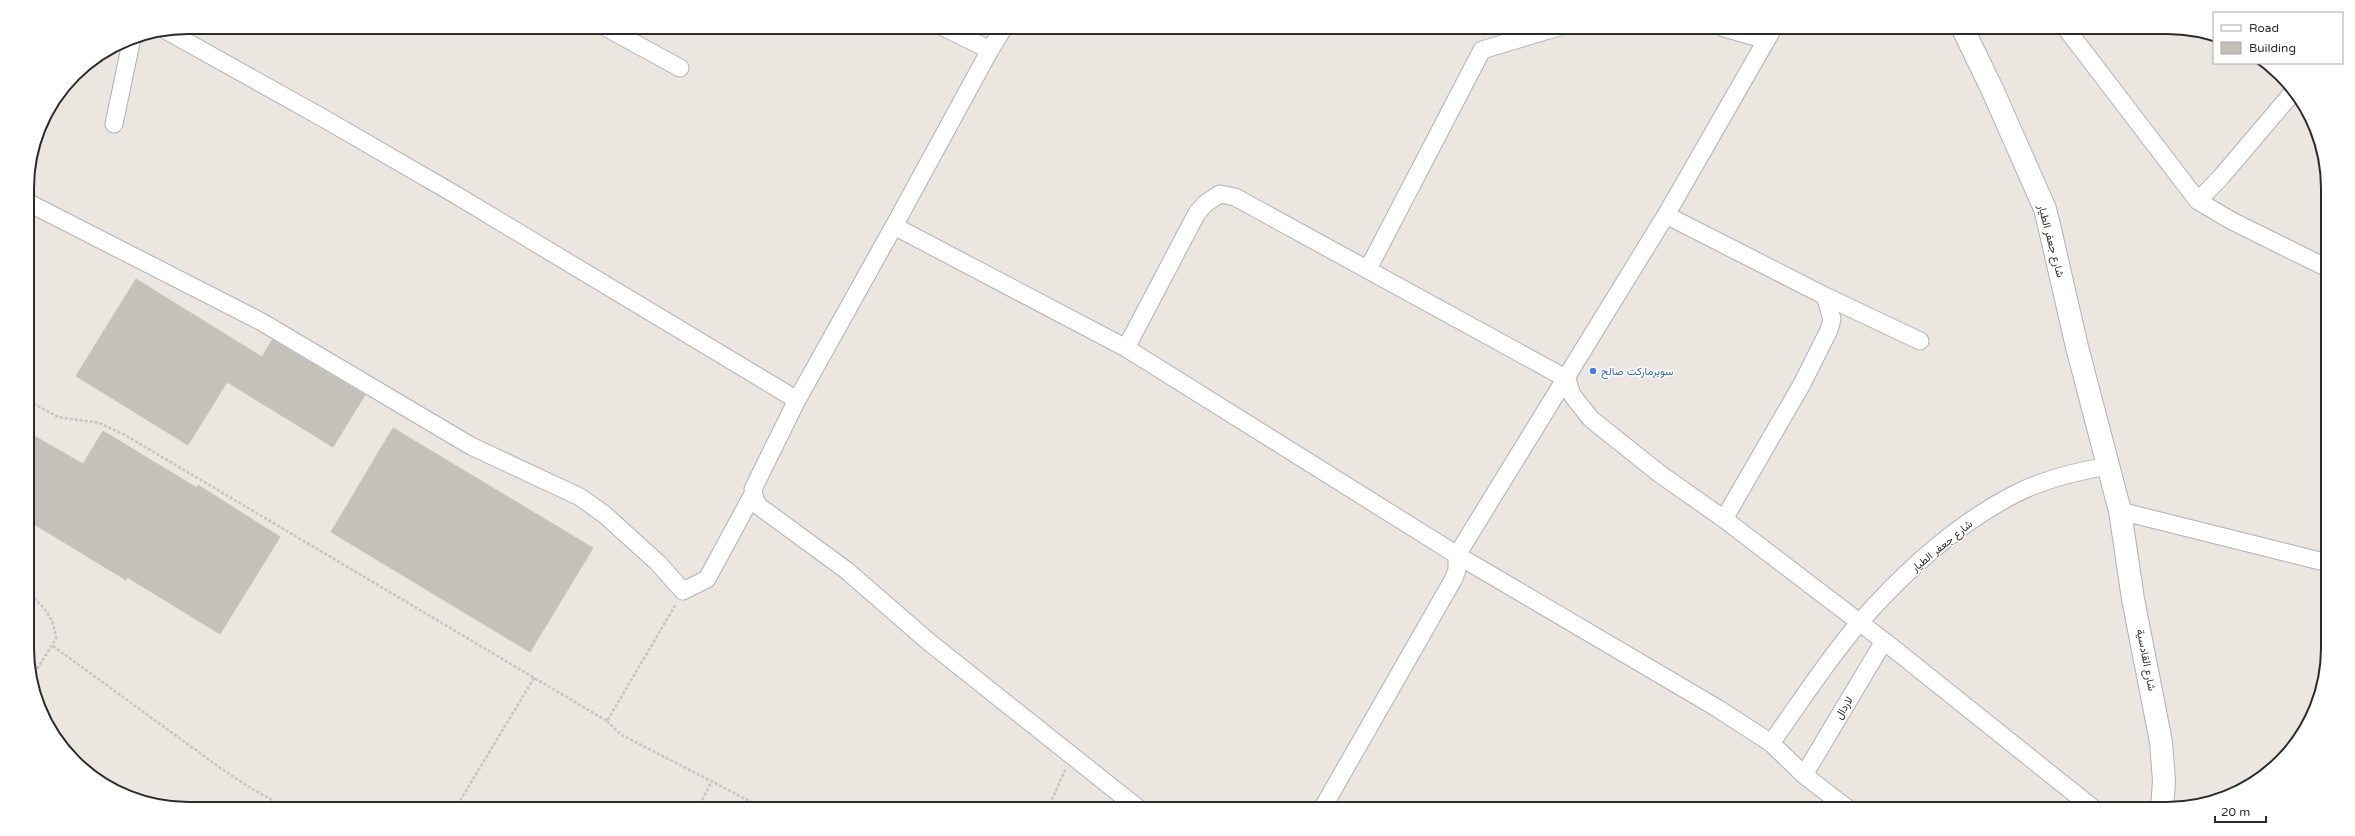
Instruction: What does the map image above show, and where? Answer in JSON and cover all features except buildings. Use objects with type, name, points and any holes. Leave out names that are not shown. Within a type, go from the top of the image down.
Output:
[{"type":"street","points":[[174,34],[430,180],[797,400]]},
{"type":"street","points":[[618,34],[680,68]]},
{"type":"street","points":[[957,34],[990,50]]},
{"type":"street","points":[[34,205],[260,321],[471,446],[580,497],[605,515],[658,563],[684,591],[707,579],[753,494],[753,489],[797,400],[1000,34]]},
{"type":"street","points":[[1368,269],[1482,50],[1536,34]]},
{"type":"street","points":[[1326,802],[1454,580],[1457,570],[1457,555],[1567,379],[1666,215],[1769,34]]},
{"type":"street","name":"شارع جعفر الطيار","points":[[1965,34],[1992,89],[2045,210],[2077,347],[2120,511]]},
{"type":"street","points":[[2070,34],[2198,201],[2232,221],[2321,265]]},
{"type":"street","points":[[114,124],[130,45]]},
{"type":"street","points":[[2198,201],[2221,177],[2290,96]]},
{"type":"street","points":[[1126,348],[1196,213],[1206,203],[1220,194],[1235,197],[1567,379],[1575,400],[1591,418],[1660,474],[1724,519],[1884,642],[2085,802]]},
{"type":"street","points":[[1666,215],[1825,296],[1920,341]]},
{"type":"street","points":[[894,226],[1126,348],[1457,555],[1717,708],[1771,743],[1804,775],[1839,802]]},
{"type":"street","points":[[1724,519],[1802,384],[1829,330],[1832,319],[1825,296]]},
{"type":"street","name":"شارع جعفر الطيار","points":[[1771,743],[1859,623],[1921,560],[1966,524],[2016,494],[2082,470],[2108,466]]},
{"type":"street","points":[[753,494],[760,507],[769,515],[846,570],[929,642],[1130,802]]},
{"type":"street","points":[[2120,511],[2321,561]]},
{"type":"street","name":"شارع القادسية","points":[[2120,511],[2133,599],[2161,742],[2160,802]]},
{"type":"street","name":"لاردال","points":[[1804,775],[1884,642]]},
{"type":"path","points":[[34,404],[58,417],[99,423],[125,435],[607,721],[620,734],[752,802]]},
{"type":"path","points":[[607,721],[684,591]]},
{"type":"path","points":[[34,598],[40,603],[51,619],[56,630],[56,639],[53,646],[36,672]]},
{"type":"path","points":[[53,646],[219,768],[276,802]]},
{"type":"path","points":[[459,802],[534,678]]},
{"type":"path","points":[[1051,802],[1071,754]]},
{"type":"path","points":[[701,802],[712,780]]},
{"type":"place","name":"سوبرماركت صالح","points":[[1593,371]]}]
